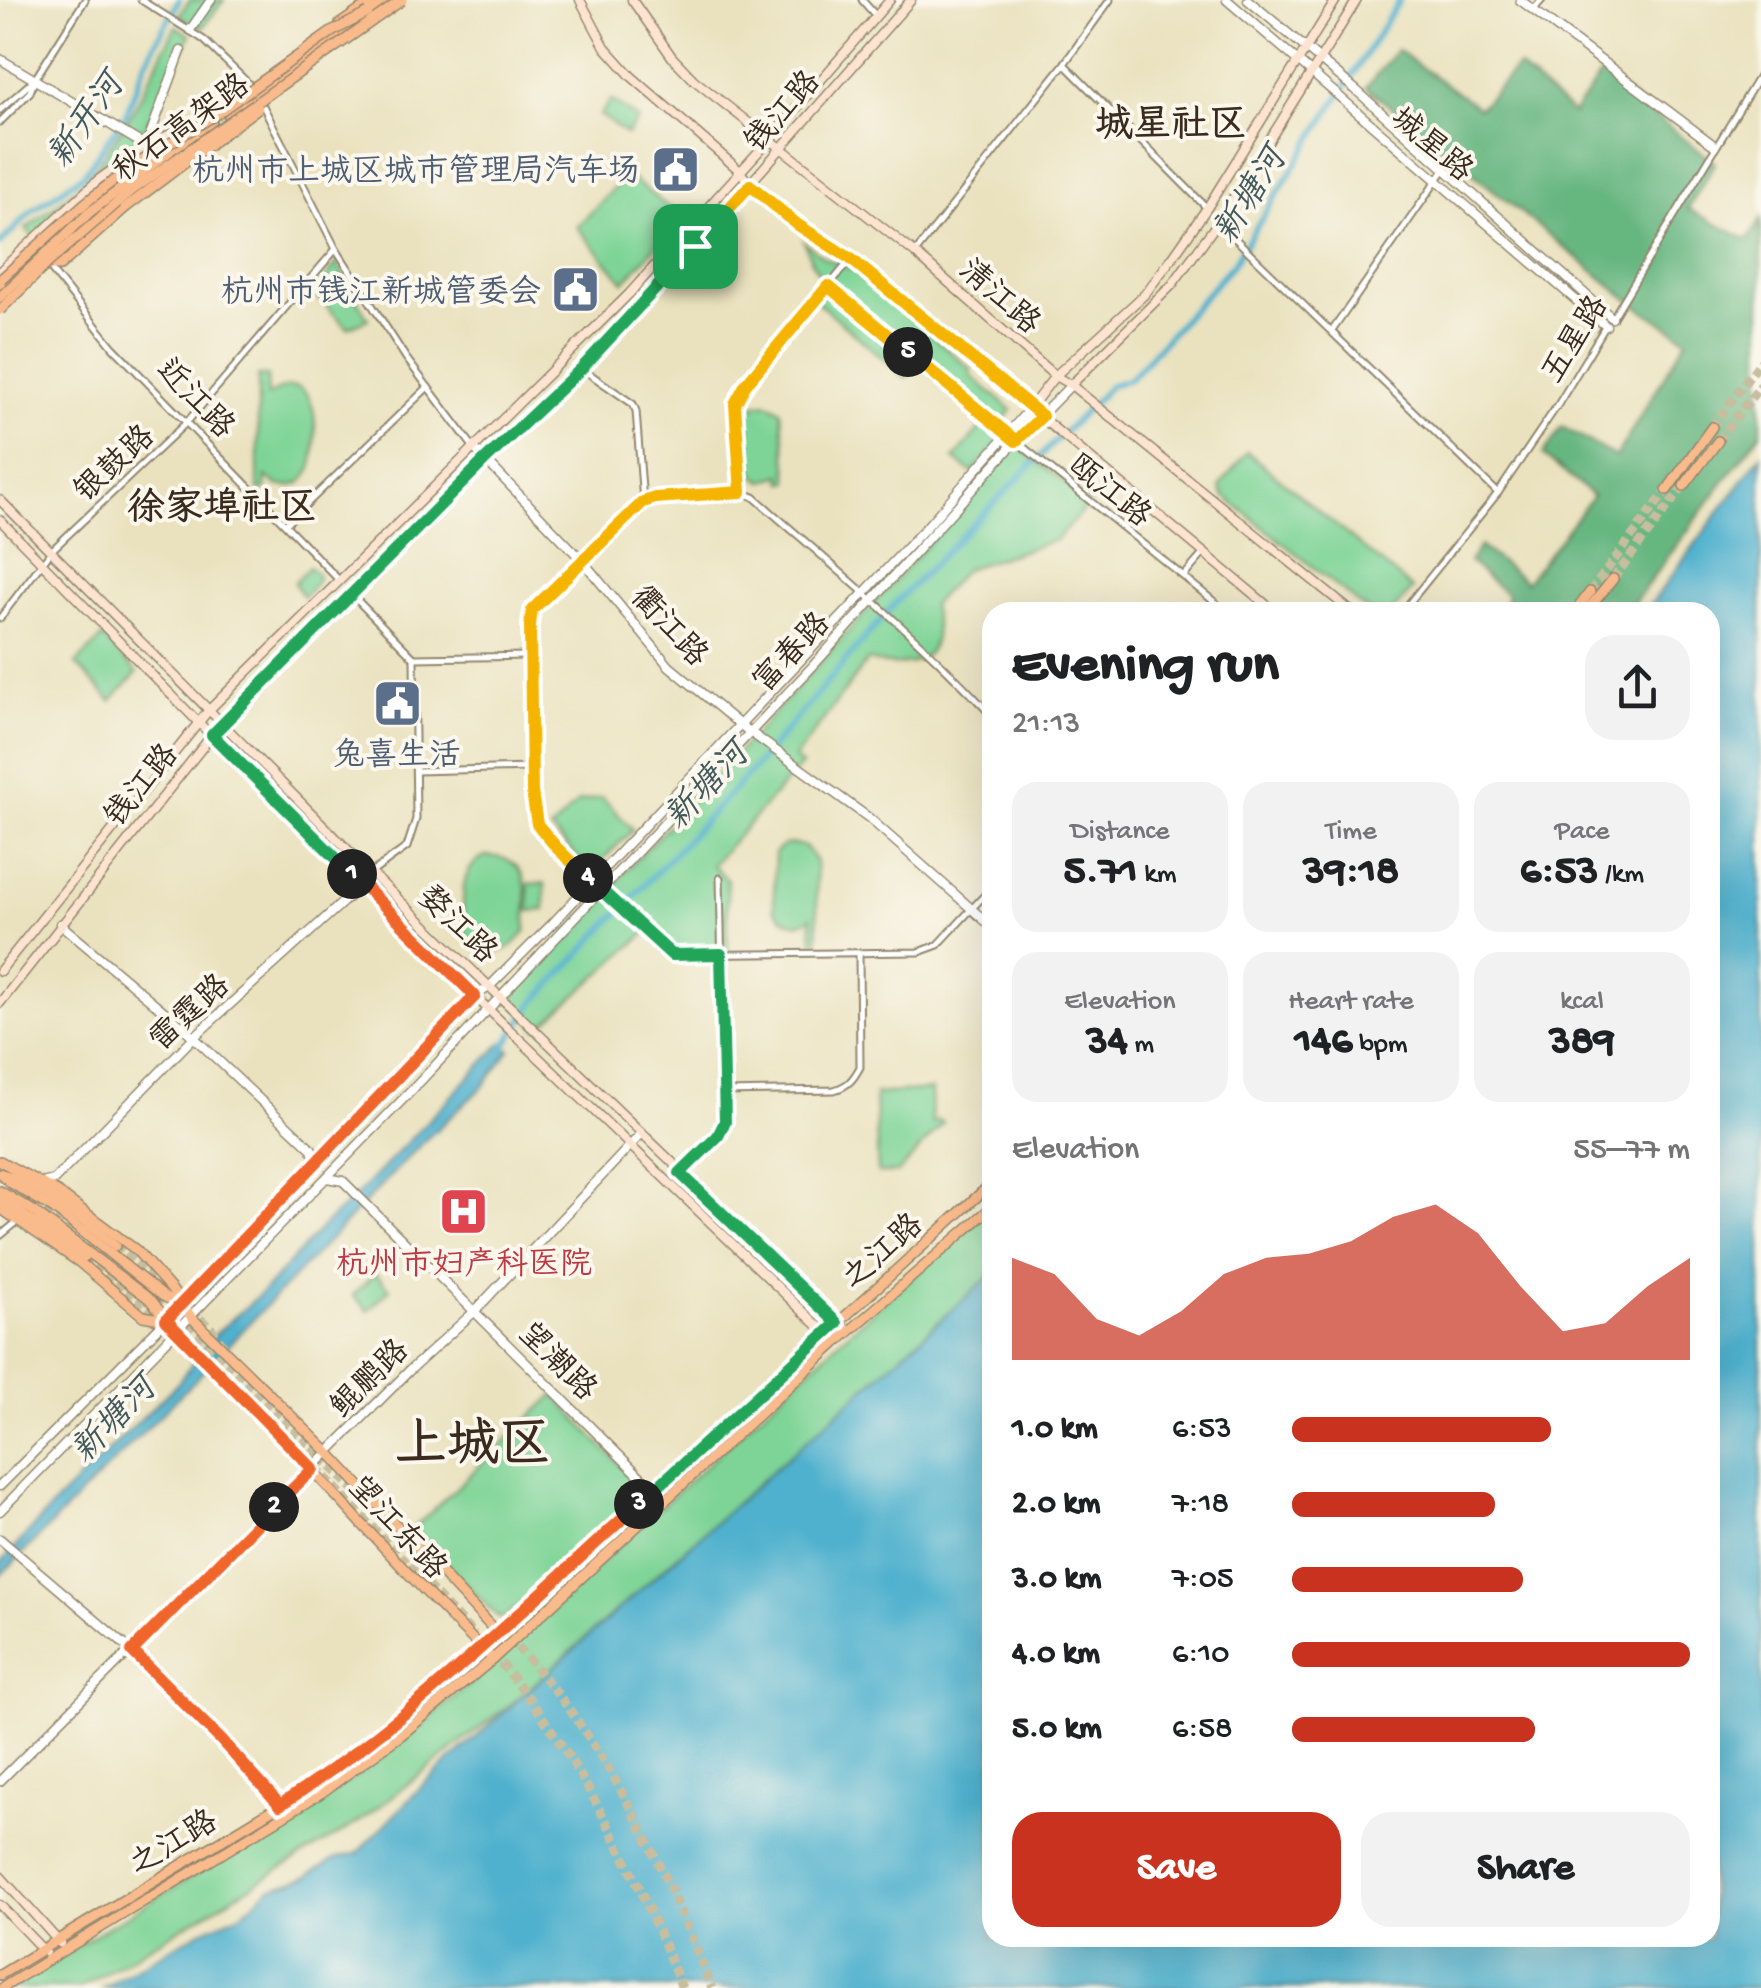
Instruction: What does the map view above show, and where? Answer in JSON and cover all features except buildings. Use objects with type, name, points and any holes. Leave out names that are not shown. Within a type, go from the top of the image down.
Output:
[{"type":"main road","points":[[0,271],[98,180],[212,114],[375,0]]},
{"type":"main road","name":"秋石高架路","points":[[0,297],[126,183],[387,0]]},
{"type":"main road","points":[[0,312],[79,233],[161,166],[402,0]]},
{"type":"main road","points":[[48,266],[60,266],[124,208],[402,0]]},
{"type":"main road","name":"秋石高架路","points":[[0,312],[49,262],[122,198],[402,0]]},
{"type":"main road","name":"清江路","points":[[580,0],[605,47],[631,76],[740,170],[750,185],[798,225],[851,259],[1263,602]]},
{"type":"main road","name":"清江路","points":[[632,0],[672,57],[694,80],[915,253],[1055,376],[1094,403],[1340,602]]},
{"type":"main road","name":"钱江路","points":[[0,972],[208,711],[628,294],[770,140],[890,0]]},
{"type":"main road","name":"钱江路","points":[[0,1003],[212,735],[649,298],[911,0]]},
{"type":"main road","name":"富春路","points":[[1031,407],[1055,376],[1145,294],[1207,208],[1336,0]]},
{"type":"main road","name":"富春路","points":[[1071,385],[1172,285],[1218,222],[1357,0]]},
{"type":"main road","points":[[1,280],[71,215],[128,170],[212,117],[333,31],[368,13]]},
{"type":"main road","points":[[0,289],[150,151]]},
{"type":"main road","points":[[1668,490],[1712,427]]},
{"type":"main road","points":[[1684,486],[1718,441]]},
{"type":"main road","name":"婺江路","points":[[0,500],[371,873],[849,1332]]},
{"type":"main road","name":"婺江路","points":[[0,520],[488,1009],[836,1343]]},
{"type":"main road","points":[[1594,602],[1612,579]]},
{"type":"main road","points":[[1582,602],[1590,592]]},
{"type":"main road","points":[[0,1161],[59,1192],[136,1250],[172,1290],[178,1304]]},
{"type":"main road","points":[[1,1173],[178,1304]]},
{"type":"main road","points":[[1,1173],[46,1196],[115,1246]]},
{"type":"main road","name":"望江东路","points":[[0,1191],[32,1210],[152,1301],[493,1659]]},
{"type":"main road","name":"之江路","points":[[0,1976],[280,1805],[369,1744],[481,1648],[982,1192]]},
{"type":"main road","points":[[0,1199],[84,1257]]},
{"type":"main road","points":[[4,1211],[15,1223],[79,1262],[143,1316],[166,1320]]},
{"type":"main road","name":"之江路","points":[[2,1988],[333,1785],[401,1734],[493,1659],[836,1343],[982,1215]]},
{"type":"main road","name":"望江东路","points":[[178,1304],[329,1453],[508,1642]]},
{"type":"main road","points":[[0,1876],[66,1950]]},
{"type":"main road","points":[[0,1905],[52,1959]]},
{"type":"street","points":[[0,122],[30,92],[85,0]]},
{"type":"street","points":[[141,0],[190,30],[251,86]]},
{"type":"street","points":[[190,30],[210,0]]},
{"type":"street","points":[[862,0],[876,16]]},
{"type":"street","points":[[915,253],[1110,0]]},
{"type":"street","name":"城星路","points":[[1227,0],[1609,322]]},
{"type":"street","name":"城星路","points":[[1248,0],[1356,90],[1609,322]]},
{"type":"street","points":[[1520,0],[1715,146]]},
{"type":"street","points":[[1533,10],[1542,0]]},
{"type":"street","points":[[150,151],[181,51]]},
{"type":"street","points":[[0,58],[127,134],[150,151],[161,166]]},
{"type":"street","points":[[1064,64],[1207,208]]},
{"type":"street","name":"五星路","points":[[1410,602],[1498,494],[1559,403],[1761,73]]},
{"type":"street","points":[[0,110],[35,79]]},
{"type":"street","points":[[258,96],[336,249],[428,387],[474,448]]},
{"type":"street","points":[[1332,332],[1444,170]]},
{"type":"street","points":[[1218,222],[1498,494]]},
{"type":"street","name":"近江路","points":[[28,241],[114,347],[338,580]]},
{"type":"street","name":"银鼓路","points":[[0,618],[52,550],[187,422],[336,249]]},
{"type":"street","points":[[741,492],[735,404],[746,384],[851,259]]},
{"type":"street","name":"瓯江路","points":[[828,286],[1215,602]]},
{"type":"street","points":[[582,368],[636,410],[643,502]]},
{"type":"street","name":"富春路","points":[[0,1511],[192,1318],[488,1009],[1071,385]]},
{"type":"street","points":[[284,525],[428,387]]},
{"type":"street","name":"富春路","points":[[0,1486],[592,880],[930,524],[1031,407]]},
{"type":"street","name":"衢江路","points":[[474,448],[582,560],[669,666],[739,724],[869,818],[982,917]]},
{"type":"street","points":[[982,705],[956,676],[754,497],[741,492],[643,502],[532,610],[532,768],[537,824],[557,848],[672,955],[919,952],[938,946],[982,898]]},
{"type":"street","points":[[1184,576],[1203,554]]},
{"type":"street","points":[[352,596],[414,658],[416,819],[406,847],[371,873]]},
{"type":"street","points":[[414,658],[530,656]]},
{"type":"street","points":[[416,771],[532,768]]},
{"type":"street","points":[[680,1173],[718,1136],[725,1122],[720,878]]},
{"type":"street","name":"雷霆路","points":[[41,1184],[54,1180],[194,1037],[363,884]]},
{"type":"street","points":[[60,924],[194,1037],[312,1150],[316,1164]]},
{"type":"street","points":[[726,1092],[834,1090],[854,1078],[860,1067],[859,953]]},
{"type":"street","name":"鲲鹏路","points":[[0,1782],[408,1372],[474,1311],[642,1133]]},
{"type":"street","points":[[312,1150],[327,1152]]},
{"type":"street","points":[[340,1164],[345,1183]]},
{"type":"street","points":[[327,1178],[345,1183]]},
{"type":"street","points":[[54,1180],[59,1192]]},
{"type":"street","name":"望潮路","points":[[345,1183],[654,1490]]},
{"type":"street","points":[[0,1236],[15,1223]]},
{"type":"street","points":[[0,1539],[132,1651],[280,1805]]},
{"type":"green space","points":[[190,0],[224,0],[202,28],[179,15]]},
{"type":"green space","points":[[176,26],[190,35],[122,176],[44,248],[26,229],[88,180],[131,115]]},
{"type":"green space","points":[[1397,50],[1479,108],[1518,67],[1573,114],[1601,74],[1715,163],[1688,209],[1748,240],[1761,219],[1761,432],[1634,602],[1504,602],[1508,595],[1469,562],[1480,546],[1526,582],[1593,496],[1543,455],[1562,427],[1616,457],[1687,339],[1634,304],[1366,87]]},
{"type":"green space","points":[[611,100],[638,119],[627,135],[600,115]]},
{"type":"green space","points":[[627,175],[681,217],[624,282],[577,227]]},
{"type":"green space","points":[[804,242],[824,258],[852,269],[971,369],[970,375],[1012,410],[998,426],[1008,434],[972,473],[954,459],[988,419],[921,363],[906,378],[816,301],[828,286],[813,265]]},
{"type":"green space","points":[[337,263],[368,319],[348,328],[313,293]]},
{"type":"green space","points":[[258,376],[267,376],[268,396],[292,387],[300,389],[311,402],[314,455],[309,473],[298,484],[277,485],[266,476],[265,490],[258,490]]},
{"type":"green space","points":[[768,403],[781,411],[789,482],[783,482],[782,475],[763,481],[753,474],[748,413],[757,404]]},
{"type":"green space","points":[[1017,445],[1090,503],[1056,540],[965,569],[931,606],[935,638],[923,657],[899,664],[868,660],[794,759],[801,765],[712,865],[727,879],[728,956],[678,956],[649,930],[538,1029],[506,997],[756,733]]},
{"type":"green space","points":[[1247,452],[1413,589],[1401,602],[1357,602],[1223,495],[1220,486]]},
{"type":"green space","points":[[309,567],[318,575],[317,582],[303,597],[294,583]]},
{"type":"green space","points":[[103,637],[137,673],[111,701],[76,664]]},
{"type":"green space","points":[[602,797],[633,830],[591,871],[551,830],[578,802]]},
{"type":"green space","points":[[784,845],[806,847],[816,862],[818,941],[813,941],[811,917],[801,923],[791,922],[774,909],[775,853]]},
{"type":"green space","points":[[485,856],[501,858],[520,870],[526,891],[526,931],[504,950],[484,953],[465,935],[463,890],[469,871]]},
{"type":"green space","points":[[545,883],[545,910],[529,911],[528,884]]},
{"type":"green space","points":[[931,1090],[932,1123],[943,1123],[898,1173],[878,1173],[875,1094]]},
{"type":"green space","points":[[982,1216],[982,1283],[520,1697],[359,1822],[80,1988],[6,1988],[270,1830],[358,1775],[402,1741],[490,1666],[849,1332]]},
{"type":"green space","points":[[375,1274],[390,1289],[368,1311],[353,1295]]},
{"type":"green space","points":[[554,1395],[636,1482],[640,1491],[637,1500],[585,1553],[499,1618],[412,1530]]},
{"type":"water","points":[[1761,455],[1761,1988],[103,1988],[199,1932],[241,1914],[269,1889],[306,1877],[334,1859],[358,1853],[423,1785],[982,1283],[982,1947],[1720,1947],[1720,602],[1652,602]]},
{"type":"water","points":[[502,1043],[510,1050],[482,1088],[426,1139],[0,1576],[0,1564],[59,1499],[179,1382],[218,1332],[264,1291]]},
{"type":"waterway","name":"新开河","points":[[0,244],[32,211],[84,174],[126,114],[146,61],[179,0]]},
{"type":"waterway","name":"新塘河","points":[[502,1050],[533,1004],[752,770],[897,601],[1111,385],[1130,379],[1233,264],[1400,0]]},
{"type":"tunnel","points":[[1712,427],[1761,361]]},
{"type":"tunnel","points":[[1718,441],[1761,385]]},
{"type":"tunnel","points":[[1613,579],[1684,486]]},
{"type":"tunnel","points":[[1590,592],[1667,490]]},
{"type":"tunnel","points":[[43,1213],[110,1264]]},
{"type":"tunnel","points":[[115,1246],[171,1294]]},
{"type":"tunnel","points":[[84,1257],[238,1397]]},
{"type":"tunnel","points":[[158,1296],[403,1538]]},
{"type":"tunnel","points":[[190,1310],[224,1346]]},
{"type":"tunnel","points":[[279,1428],[474,1635]]},
{"type":"tunnel","points":[[498,1628],[568,1708],[624,1796],[671,1890],[712,1988]]},
{"type":"tunnel","points":[[492,1653],[551,1730],[601,1812],[682,1988]]},
{"type":"place","name":"杭州市上城区城市管理局汽车场","points":[[675,169]]},
{"type":"place","name":"杭州市钱江新城管委会","points":[[576,290]]},
{"type":"place","name":"兔喜生活","points":[[397,703]]},
{"type":"place","name":"杭州市妇产科医院","points":[[464,1212]]},
{"type":"district","name":"城星社区","points":[[1171,122]]},
{"type":"district","name":"徐家埠社区","points":[[222,505]]},
{"type":"district","name":"上城区","points":[[473,1441]]},
{"type":"route","points":[[750,185],[798,225],[851,259],[1042,416],[1016,441],[828,286],[746,384],[735,404],[741,492],[643,502],[532,610],[532,792],[537,824],[577,868],[672,955],[721,954],[725,1122],[718,1136],[680,1173],[837,1323],[467,1660],[369,1744],[280,1805],[132,1651],[313,1469],[166,1320],[475,996],[212,735],[582,368],[695,246],[750,185]]}]
